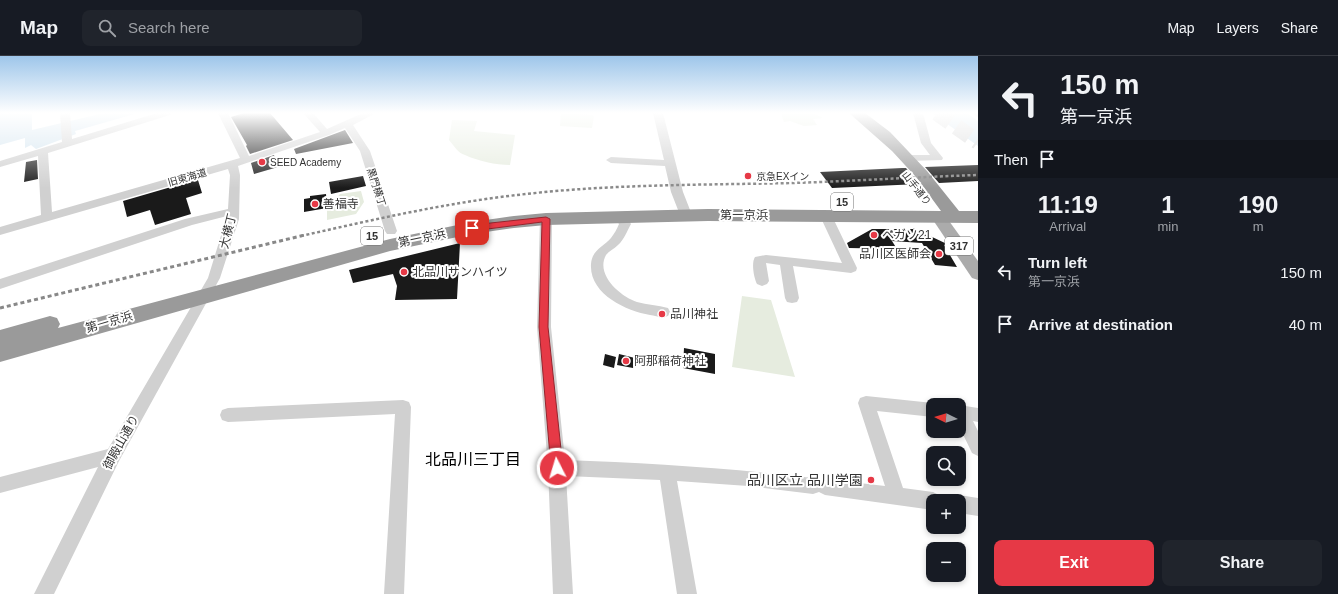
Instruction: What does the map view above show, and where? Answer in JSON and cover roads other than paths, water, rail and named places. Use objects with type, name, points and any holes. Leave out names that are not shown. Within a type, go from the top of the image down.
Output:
[{"type":"highway","name":"山手通り","points":[[875,138],[941,210]]},
{"type":"highway","name":"山手通り","points":[[889,138],[908,158],[941,210]]},
{"type":"highway","name":"第一京浜","points":[[0,353],[339,258],[429,236],[472,228],[546,219],[620,217],[754,201],[941,210],[978,217]]},
{"type":"highway","name":"第一京浜","points":[[0,338],[214,278],[391,231],[446,220],[509,211],[562,206],[684,209],[826,216],[941,210],[978,202]]},
{"type":"main road","name":"山手通り","points":[[941,210],[978,252]]},
{"type":"main road","name":"山手通り","points":[[941,210],[978,274]]},
{"type":"street","points":[[0,164],[43,152],[74,138]]},
{"type":"street","points":[[235,138],[246,160]]},
{"type":"street","name":"旧東海道","points":[[0,231],[246,160],[311,138]]},
{"type":"street","name":"黒門横丁","points":[[356,138],[365,151],[391,231]]},
{"type":"street","points":[[664,138],[684,209]]},
{"type":"street","points":[[908,158],[938,158],[926,143],[925,138]]},
{"type":"street","points":[[43,152],[47,217]]},
{"type":"street","points":[[611,160],[670,163]]},
{"type":"street","name":"大横丁","points":[[206,295],[214,278],[228,238],[234,212],[235,175],[232,164]]},
{"type":"street","points":[[0,284],[189,222],[234,212]]},
{"type":"street","points":[[762,281],[759,260],[766,259],[851,268],[826,216]]},
{"type":"street","points":[[620,217],[625,224],[615,242],[605,249],[600,256],[598,272],[606,286],[620,300],[638,307],[663,312]]},
{"type":"street","points":[[546,219],[544,327],[557,468],[563,594]]},
{"type":"street","points":[[786,261],[792,298]]},
{"type":"street","name":"御殿山通り","points":[[44,594],[113,455],[206,295]]},
{"type":"street","points":[[897,496],[866,403],[926,409]]},
{"type":"street","points":[[228,415],[403,407],[394,594]]},
{"type":"street","points":[[966,413],[978,414]]},
{"type":"street","points":[[966,424],[978,448]]},
{"type":"street","points":[[0,485],[113,455]]},
{"type":"street","points":[[557,468],[667,472],[748,478],[926,500]]},
{"type":"street","points":[[667,472],[687,594]]},
{"type":"street","points":[[966,505],[978,507]]},
{"type":"water","points":[[0,138],[25,138],[0,145]]},
{"type":"water","points":[[25,138],[65,138],[36,149],[31,145],[25,148]]},
{"type":"water","points":[[967,138],[978,138],[978,146]]},
{"type":"tunnel","points":[[972,138],[978,142]]},
{"type":"railway","points":[[301,236],[441,206],[498,197],[559,191],[593,188],[793,183],[978,175]]},
{"type":"railway","points":[[0,308],[305,235]]},
{"type":"place","name":"SEED Academy","points":[[262,162]]},
{"type":"place","name":"京急EXイン","points":[[748,176]]},
{"type":"place","name":"善福寺","points":[[315,204]]},
{"type":"place","name":"ペガソ21","points":[[874,235]]},
{"type":"place","name":"品川区医師会","points":[[939,254]]},
{"type":"place","name":"北品川サンハイツ","points":[[404,272]]},
{"type":"place","name":"品川神社","points":[[662,314]]},
{"type":"place","name":"阿那稲荷神社","points":[[626,361]]},
{"type":"place","name":"品川区立 品川学園","points":[[871,480]]},
{"type":"district","name":"北品川三丁目","points":[[473,459]]}]
